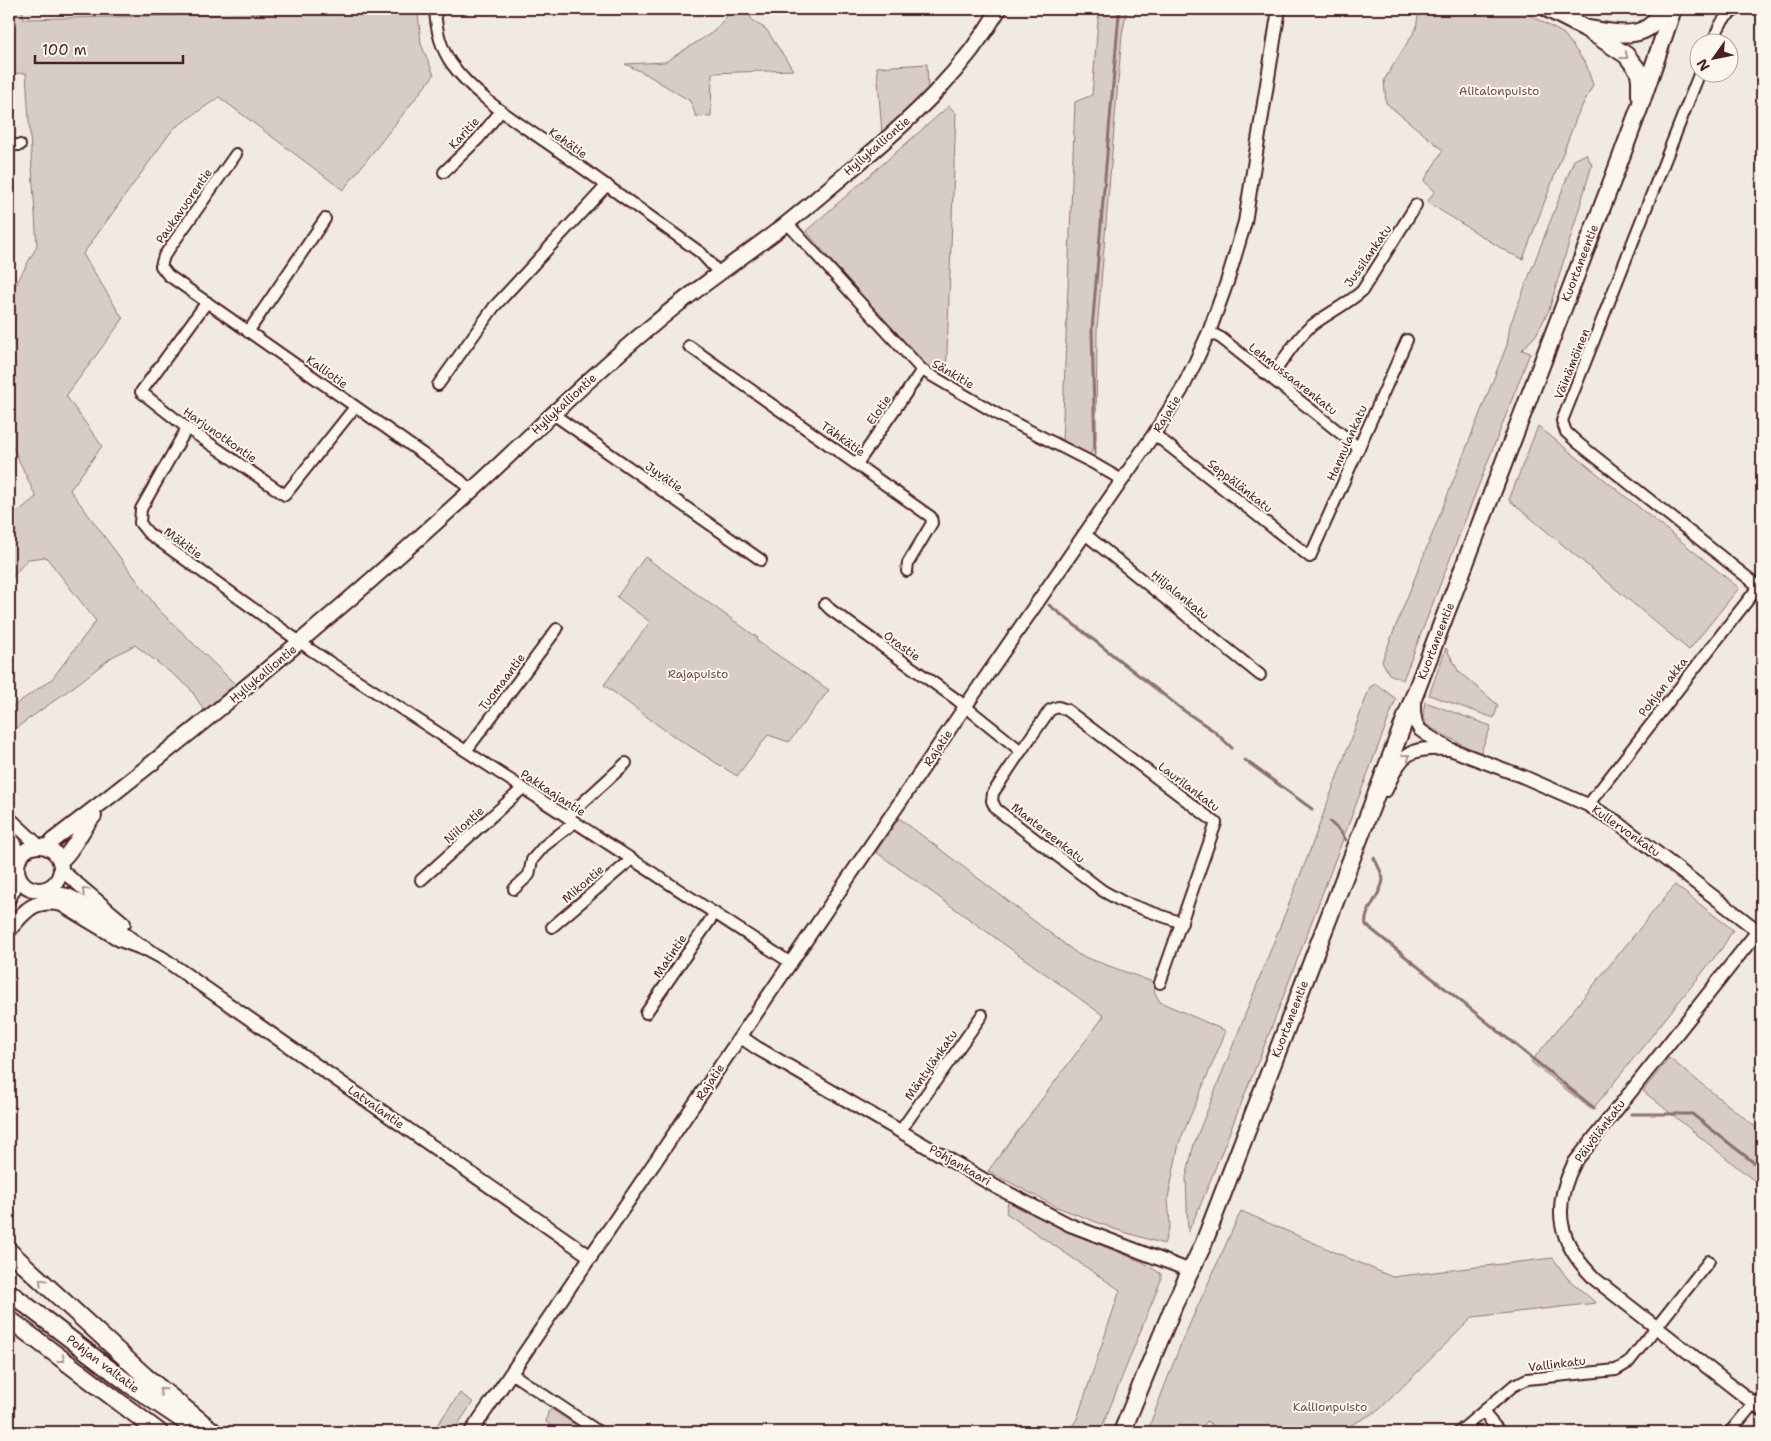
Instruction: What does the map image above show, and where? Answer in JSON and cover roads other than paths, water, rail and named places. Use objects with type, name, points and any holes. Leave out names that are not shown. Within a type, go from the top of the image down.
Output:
[{"type":"highway","points":[[1548,9],[1585,28],[1626,55],[1638,70],[1640,79],[1639,109]]},
{"type":"highway","points":[[1585,28],[1616,34],[1631,34],[1642,30],[1659,17],[1662,9]]},
{"type":"highway","name":"Kuortaneentie","points":[[1122,1432],[1174,1305],[1210,1226],[1639,109],[1673,9]]},
{"type":"highway","points":[[9,1251],[138,1370],[214,1432]]},
{"type":"highway","name":"Kuortaneentie","points":[[1134,1432],[1183,1308],[1191,1271]]},
{"type":"highway","name":"Pohjan valtatie","points":[[9,1292],[129,1384],[200,1432]]},
{"type":"highway","name":"Pohjan valtatie","points":[[9,1319],[159,1432]]},
{"type":"highway","points":[[9,1325],[44,1346]]},
{"type":"main road","name":"Hyllykalliontie","points":[[43,847],[188,736],[301,642],[654,323],[787,223],[884,141],[937,91],[963,63],[999,9]]},
{"type":"main road","name":"Hyllykalliontie","points":[[61,865],[86,823],[118,790]]},
{"type":"main road","points":[[9,898],[15,885],[18,866],[26,850],[43,847],[57,855],[61,865],[56,883],[27,895],[9,919]]},
{"type":"main road","points":[[18,866],[23,883],[40,890]]},
{"type":"main road","points":[[9,930],[27,909],[42,903],[52,902],[62,904],[120,939],[144,948]]},
{"type":"street","name":"Kehätie","points":[[435,9],[436,24],[441,42],[450,62],[469,84],[501,111],[701,253],[719,273]]},
{"type":"street","name":"Rajatie","points":[[471,1432],[1154,434],[1181,391],[1209,332],[1227,282],[1245,222],[1279,9]]},
{"type":"street","points":[[1717,32],[1728,14],[1738,9]]},
{"type":"street","name":"Väinämöinen","points":[[1696,82],[1562,421],[1566,432],[1578,443],[1761,588]]},
{"type":"street","name":"Karitie","points":[[444,172],[478,139],[501,111]]},
{"type":"street","points":[[9,146],[20,145]]},
{"type":"street","name":"Paukavuorentie","points":[[168,275],[161,266],[164,256],[236,154]]},
{"type":"street","points":[[438,385],[494,308],[607,185]]},
{"type":"street","name":"Jussilankatu","points":[[1271,378],[1299,338],[1311,326],[1349,302],[1362,291],[1416,205]]},
{"type":"street","points":[[248,332],[325,219]]},
{"type":"street","name":"Sänkitie","points":[[787,223],[922,370],[999,415],[1122,480]]},
{"type":"street","name":"Kalliotie","points":[[168,275],[460,480],[471,490]]},
{"type":"street","name":"Harjunotkontie","points":[[207,302],[141,392],[187,428],[285,495],[355,407]]},
{"type":"street","name":"Lehmussaarenkatu","points":[[1209,332],[1221,338],[1359,448]]},
{"type":"street","name":"Hannulankatu","points":[[1310,558],[1407,340]]},
{"type":"street","name":"Tähkätie","points":[[690,346],[931,517],[932,523],[908,563],[907,571]]},
{"type":"street","name":"Elotie","points":[[857,464],[922,370]]},
{"type":"street","name":"Jyvätie","points":[[553,414],[761,560]]},
{"type":"street","name":"Mäkitie","points":[[187,428],[142,509],[140,523],[148,533],[301,642]]},
{"type":"street","name":"Seppälänkatu","points":[[1154,434],[1310,558]]},
{"type":"street","name":"Hiljalankatu","points":[[1085,534],[1260,675]]},
{"type":"street","name":"Pohjan akka","points":[[1588,804],[1761,588]]},
{"type":"street","name":"Orastie","points":[[825,604],[966,707]]},
{"type":"street","name":"Tuomaantie","points":[[466,751],[557,629]]},
{"type":"street","name":"Pakkaajantie","points":[[301,642],[791,963]]},
{"type":"street","name":"Kullervonkatu","points":[[1414,698],[1414,713],[1420,730],[1450,749],[1588,804],[1617,822],[1760,928]]},
{"type":"street","points":[[966,707],[1021,752]]},
{"type":"street","name":"Laurilankatu","points":[[1021,752],[1050,710],[1058,707],[1067,710],[1216,823],[1160,983]]},
{"type":"street","name":"Kullervonkatu","points":[[1370,810],[1384,796],[1397,766],[1414,750],[1427,748],[1450,749]]},
{"type":"street","name":"Mantereenkatu","points":[[1021,752],[993,793],[992,802],[996,809],[1103,891],[1123,902],[1182,923]]},
{"type":"street","points":[[514,889],[529,875],[532,860],[544,846],[626,762]]},
{"type":"street","name":"Niilontie","points":[[421,880],[523,788]]},
{"type":"street","points":[[9,818],[43,847]]},
{"type":"street","points":[[9,830],[16,849],[18,866]]},
{"type":"street","name":"Mikontie","points":[[552,927],[632,859]]},
{"type":"street","name":"Latvalantie","points":[[61,865],[68,874],[107,910],[149,942],[161,957]]},
{"type":"street","name":"Latvalantie","points":[[40,890],[68,895],[78,900],[144,948],[161,957],[590,1257]]},
{"type":"street","name":"Matintie","points":[[646,1013],[714,913]]},
{"type":"street","name":"Päivölänkatu","points":[[1758,1406],[1596,1280],[1582,1266],[1568,1243],[1562,1225],[1562,1191],[1568,1176],[1584,1150],[1760,928]]},
{"type":"street","name":"Mäntylänkatu","points":[[900,1130],[982,1014]]},
{"type":"street","name":"Pohjankaari","points":[[740,1037],[998,1188],[1070,1225],[1191,1271]]},
{"type":"street","name":"Vallinkatu","points":[[1459,1432],[1513,1386],[1527,1380],[1616,1370],[1628,1363],[1709,1261]]},
{"type":"street","points":[[512,1373],[599,1432]]},
{"type":"street","points":[[1730,1432],[1758,1406]]},
{"type":"street","points":[[1483,1412],[1500,1432]]},
{"type":"waterway","points":[[1095,454],[1092,329],[1119,14],[1121,9]]},
{"type":"waterway","points":[[1049,605],[1183,710],[1214,731],[1232,748]]},
{"type":"waterway","points":[[1245,760],[1312,809]]},
{"type":"waterway","points":[[1330,822],[1346,840]]},
{"type":"waterway","points":[[1374,858],[1383,880],[1382,886],[1367,914],[1366,925],[1594,1108]]},
{"type":"waterway","points":[[1631,1114],[1692,1114],[1762,1169]]},
{"type":"park label","name":"Alitalonpuisto","points":[[1499,91]]},
{"type":"park label","name":"Rajapuisto","points":[[698,674]]},
{"type":"park label","name":"Kallionpuisto","points":[[1330,1407]]}]
